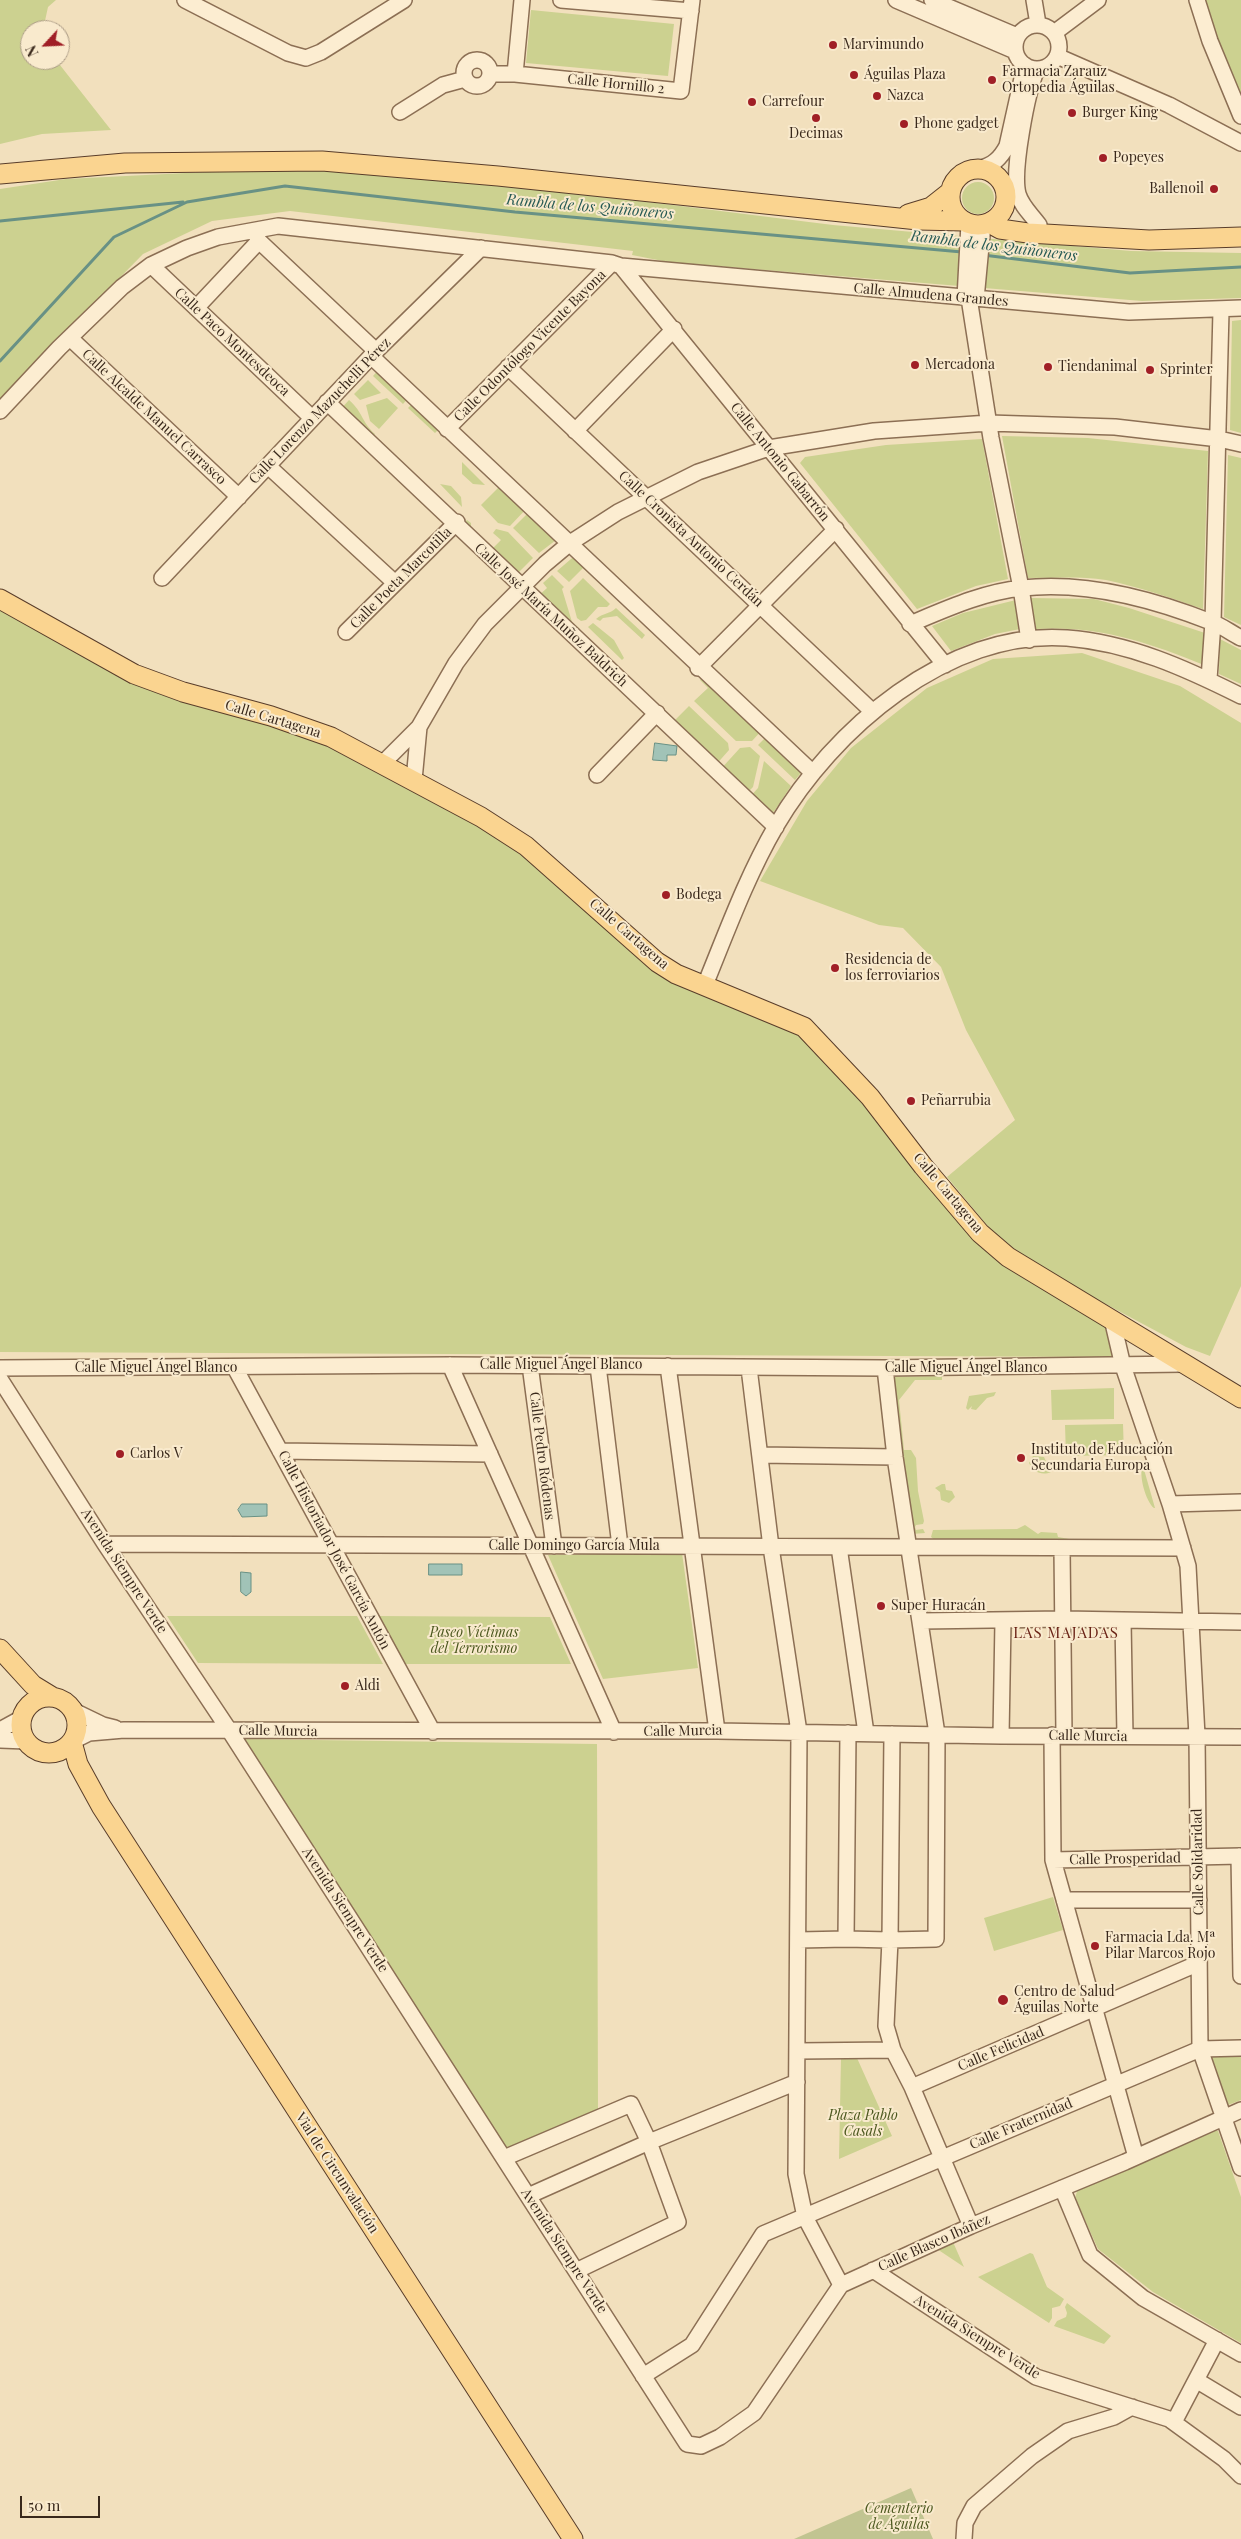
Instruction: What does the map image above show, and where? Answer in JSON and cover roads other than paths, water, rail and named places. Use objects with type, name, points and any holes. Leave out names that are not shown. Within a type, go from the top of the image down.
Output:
[{"type":"main road","points":[[0,174],[126,163],[322,161],[498,176],[896,216],[918,220],[976,223],[1000,229],[1149,240],[1241,237]]},
{"type":"main road","points":[[896,216],[918,212],[931,207],[950,192],[955,181],[962,174],[979,169],[987,170],[997,176],[1004,187],[1006,200],[1000,214],[976,223]]},
{"type":"main road","points":[[950,192],[952,208],[976,223]]},
{"type":"main road","points":[[1006,200],[1025,221],[1090,236]]},
{"type":"main road","name":"Calle Cartagena","points":[[0,599],[134,674],[182,692],[301,725],[331,737],[481,816],[526,846],[657,962],[676,974],[804,1028],[870,1097],[923,1166],[987,1239],[1008,1257],[1241,1398]]},
{"type":"main road","points":[[1,1651],[33,1685],[51,1696],[64,1700],[74,1711],[78,1726],[72,1741],[61,1751],[50,1753],[32,1747],[26,1741],[21,1730],[20,1691],[1,1651]]},
{"type":"main road","points":[[22,1716],[33,1702],[51,1696]]},
{"type":"main road","name":"Vial de Circunvalación","points":[[72,1741],[78,1764],[102,1806],[573,2539]]},
{"type":"main road","name":"Vial de Circunvalación","points":[[50,1753],[67,1765],[102,1806]]},
{"type":"street","points":[[185,0],[288,53],[306,58],[321,52],[404,0]]},
{"type":"street","points":[[515,74],[522,0]]},
{"type":"street","points":[[561,0],[692,6]]},
{"type":"street","points":[[896,0],[1016,44]]},
{"type":"street","points":[[932,0],[1016,44]]},
{"type":"street","points":[[1034,0],[1038,24]]},
{"type":"street","points":[[1054,33],[1098,0]]},
{"type":"street","points":[[1197,0],[1210,41],[1241,116]]},
{"type":"street","name":"Calle Hornillo 2","points":[[400,112],[443,85],[465,79],[464,70],[472,60],[485,62],[490,74],[515,74],[681,91],[692,6]]},
{"type":"street","points":[[1038,24],[1046,26],[1054,33],[1059,44],[1057,56],[1051,64],[1031,67],[1017,57],[1016,44],[1024,28],[1038,24]]},
{"type":"street","points":[[1057,56],[1168,105],[1241,143]]},
{"type":"street","points":[[1031,67],[1032,81],[1018,151],[1016,186],[1018,195],[1027,212],[1039,225]]},
{"type":"street","points":[[979,169],[996,162],[1007,146],[1031,67]]},
{"type":"street","points":[[1006,200],[1014,156],[1018,151]]},
{"type":"street","points":[[976,223],[970,298],[989,423],[1021,588],[1029,640]]},
{"type":"street","name":"Calle Almudena Grandes","points":[[0,411],[122,286],[151,265],[187,248],[256,235],[278,226],[617,264],[1129,312],[1221,311],[1241,308]]},
{"type":"street","points":[[196,308],[256,235],[414,397],[813,774]]},
{"type":"street","name":"Calle Lorenzo Mazuchelli Pérez","points":[[162,578],[373,354],[481,248]]},
{"type":"street","name":"Calle Antonio Gabarrón","points":[[617,264],[674,329],[910,624],[945,665]]},
{"type":"street","name":"Calle Odontólogo Vicente Bayona","points":[[447,428],[508,367],[617,264]]},
{"type":"street","name":"Calle Paco Montesdeoca","points":[[151,265],[312,418]]},
{"type":"street","points":[[1208,679],[1213,622],[1221,311]]},
{"type":"street","points":[[575,431],[674,329]]},
{"type":"street","name":"Calle Alcalde Manuel Carrasco","points":[[70,338],[239,497]]},
{"type":"street","name":"Calle Cronista Antonio Cerdán","points":[[508,367],[873,712]]},
{"type":"street","name":"Calle José María Muñoz Baldrich","points":[[327,402],[776,827]]},
{"type":"street","points":[[382,764],[420,727],[456,663],[485,624],[522,587],[570,543],[646,496],[698,472],[769,448],[874,431],[989,423],[1115,427],[1219,439],[1241,444]]},
{"type":"street","points":[[268,466],[394,582]]},
{"type":"street","name":"Calle Poeta Marcotilla","points":[[346,632],[394,582],[456,523]]},
{"type":"street","points":[[699,667],[836,530]]},
{"type":"street","points":[[910,624],[961,602],[1021,588],[1055,586],[1096,590],[1157,604],[1213,622],[1241,638]]},
{"type":"street","points":[[705,985],[743,893],[776,827],[813,774],[838,745],[873,712],[907,686],[945,665],[1000,645],[1029,640],[1065,638],[1097,642],[1180,665],[1241,696]]},
{"type":"street","points":[[597,775],[656,713]]},
{"type":"street","points":[[414,780],[420,727]]},
{"type":"street","name":"Calle Solidaridad","points":[[1112,1319],[1123,1366],[1170,1504],[1188,1566],[1197,1736],[1200,2049],[1241,2168]]},
{"type":"street","name":"Calle Miguel Ángel Blanco","points":[[0,1368],[530,1365],[885,1368],[1184,1364]]},
{"type":"street","points":[[450,1365],[614,1732]]},
{"type":"street","name":"Calle Pedro Ródenas","points":[[530,1365],[554,1546]]},
{"type":"street","points":[[598,1366],[620,1546]]},
{"type":"street","points":[[668,1366],[717,1730]]},
{"type":"street","name":"Calle Historiador José García Antón","points":[[235,1368],[433,1732]]},
{"type":"street","points":[[749,1368],[771,1547],[798,1732],[799,2051],[796,2174],[805,2217],[841,2285]]},
{"type":"street","points":[[799,1940],[936,1939],[937,1734],[910,1548],[894,1457],[885,1368]]},
{"type":"street","name":"Avenida Siempre Verde","points":[[0,1379],[105,1544],[230,1730],[687,2444],[701,2446],[720,2437],[754,2413],[841,2285]]},
{"type":"street","points":[[280,1451],[490,1454]]},
{"type":"street","points":[[760,1455],[894,1457]]},
{"type":"street","points":[[1170,1504],[1241,1502]]},
{"type":"street","name":"Calle Domingo García Mula","points":[[105,1544],[1042,1549],[1184,1548]]},
{"type":"street","points":[[839,1547],[866,1733]]},
{"type":"street","points":[[1062,1548],[1063,1619],[1054,1860],[1114,2084],[1136,2156]]},
{"type":"street","points":[[921,1621],[1085,1619],[1241,1622]]},
{"type":"street","points":[[1001,1736],[1003,1621]]},
{"type":"street","points":[[1123,1621],[1125,1736]]},
{"type":"street","name":"Calle Murcia","points":[[74,1711],[103,1725],[124,1730]]},
{"type":"street","points":[[0,1730],[22,1716]]},
{"type":"street","name":"Calle Murcia","points":[[72,1741],[89,1733],[124,1730],[614,1732],[717,1730],[1001,1736],[1241,1736]]},
{"type":"street","points":[[846,1939],[848,1733]]},
{"type":"street","points":[[892,1734],[890,1940],[886,2026],[893,2050],[912,2087],[971,2226]]},
{"type":"street","points":[[0,1740],[26,1741]]},
{"type":"street","points":[[1240,1856],[1241,1976]]},
{"type":"street","name":"Calle Prosperidad","points":[[1054,1860],[1240,1856]]},
{"type":"street","points":[[1064,1900],[1199,1900]]},
{"type":"street","name":"Calle Felicidad","points":[[912,2087],[1200,1963]]},
{"type":"street","name":"Calle Fraternidad","points":[[643,2376],[692,2344],[763,2234],[1200,2049],[1241,2048]]},
{"type":"street","points":[[799,2051],[893,2050]]},
{"type":"street","points":[[528,2196],[649,2142],[797,2082]]},
{"type":"street","points":[[504,2158],[603,2114],[631,2104],[649,2142],[678,2222],[576,2270]]},
{"type":"street","name":"Calle Blasco Ibáñez","points":[[841,2285],[971,2226],[1241,2110]]},
{"type":"street","points":[[1062,2188],[1090,2256],[1143,2298],[1241,2354]]},
{"type":"street","name":"Avenida Siempre Verde","points":[[873,2270],[1036,2377],[1174,2422],[1224,2459],[1241,2476]]},
{"type":"street","points":[[1174,2422],[1216,2340]]},
{"type":"street","points":[[1196,2380],[1241,2406]]},
{"type":"street","points":[[964,2539],[965,2523],[974,2506],[1032,2456],[1068,2431],[1114,2417],[1132,2407]]},
{"type":"water","points":[[655,743],[677,746],[676,755],[667,755],[667,761],[653,760]]},
{"type":"water","points":[[242,1504],[267,1504],[267,1516],[242,1517],[238,1510]]},
{"type":"water","points":[[429,1564],[462,1564],[462,1575],[429,1575]]},
{"type":"water","points":[[241,1572],[251,1573],[251,1592],[246,1596],[241,1592]]},
{"type":"waterway","name":"Rambla de los Quiñoneros","points":[[0,361],[114,237],[187,202],[285,186],[515,212],[962,252]]},
{"type":"waterway","points":[[0,221],[183,202]]},
{"type":"waterway","name":"Rambla de los Quiñoneros","points":[[983,255],[1130,273],[1241,267]]},
{"type":"place","name":"Marvimundo","points":[[833,45]]},
{"type":"place","name":"Águilas Plaza","points":[[854,75]]},
{"type":"place","name":"Farmacia Zarauz Ortopedia Águilas","points":[[992,80]]},
{"type":"place","name":"Nazca","points":[[877,96]]},
{"type":"place","name":"Carrefour","points":[[752,102]]},
{"type":"place","name":"Burger King","points":[[1072,113]]},
{"type":"place","name":"Decimas","points":[[816,118]]},
{"type":"place","name":"Phone gadget","points":[[904,124]]},
{"type":"place","name":"Popeyes","points":[[1103,158]]},
{"type":"place","name":"Ballenoil","points":[[1214,189]]},
{"type":"place","name":"Mercadona","points":[[915,365]]},
{"type":"place","name":"Tiendanimal","points":[[1048,367]]},
{"type":"place","name":"Sprinter","points":[[1150,370]]},
{"type":"place","name":"Bodega","points":[[666,895]]},
{"type":"place","name":"Residencia de los ferroviarios","points":[[835,968]]},
{"type":"place","name":"Peñarrubia","points":[[911,1101]]},
{"type":"place","name":"Carlos V","points":[[120,1454]]},
{"type":"place","name":"Instituto de Educación Secundaria Europa","points":[[1021,1458]]},
{"type":"place","name":"Super Huracán","points":[[881,1606]]},
{"type":"place","name":"Aldi","points":[[345,1686]]},
{"type":"place","name":"Farmacia Lda. Mª Pilar Marcos Rojo","points":[[1095,1946]]},
{"type":"place","name":"Centro de Salud Águilas Norte","points":[[1003,2000]]},
{"type":"district","name":"LAS MAJADAS","points":[[1066,1633]]},
{"type":"park label","name":"Paseo Víctimas del Terrorismo","points":[[474,1642]]},
{"type":"park label","name":"Plaza Pablo Casals","points":[[863,2124]]},
{"type":"park label","name":"Cementerio de Águilas","points":[[899,2518]]}]
